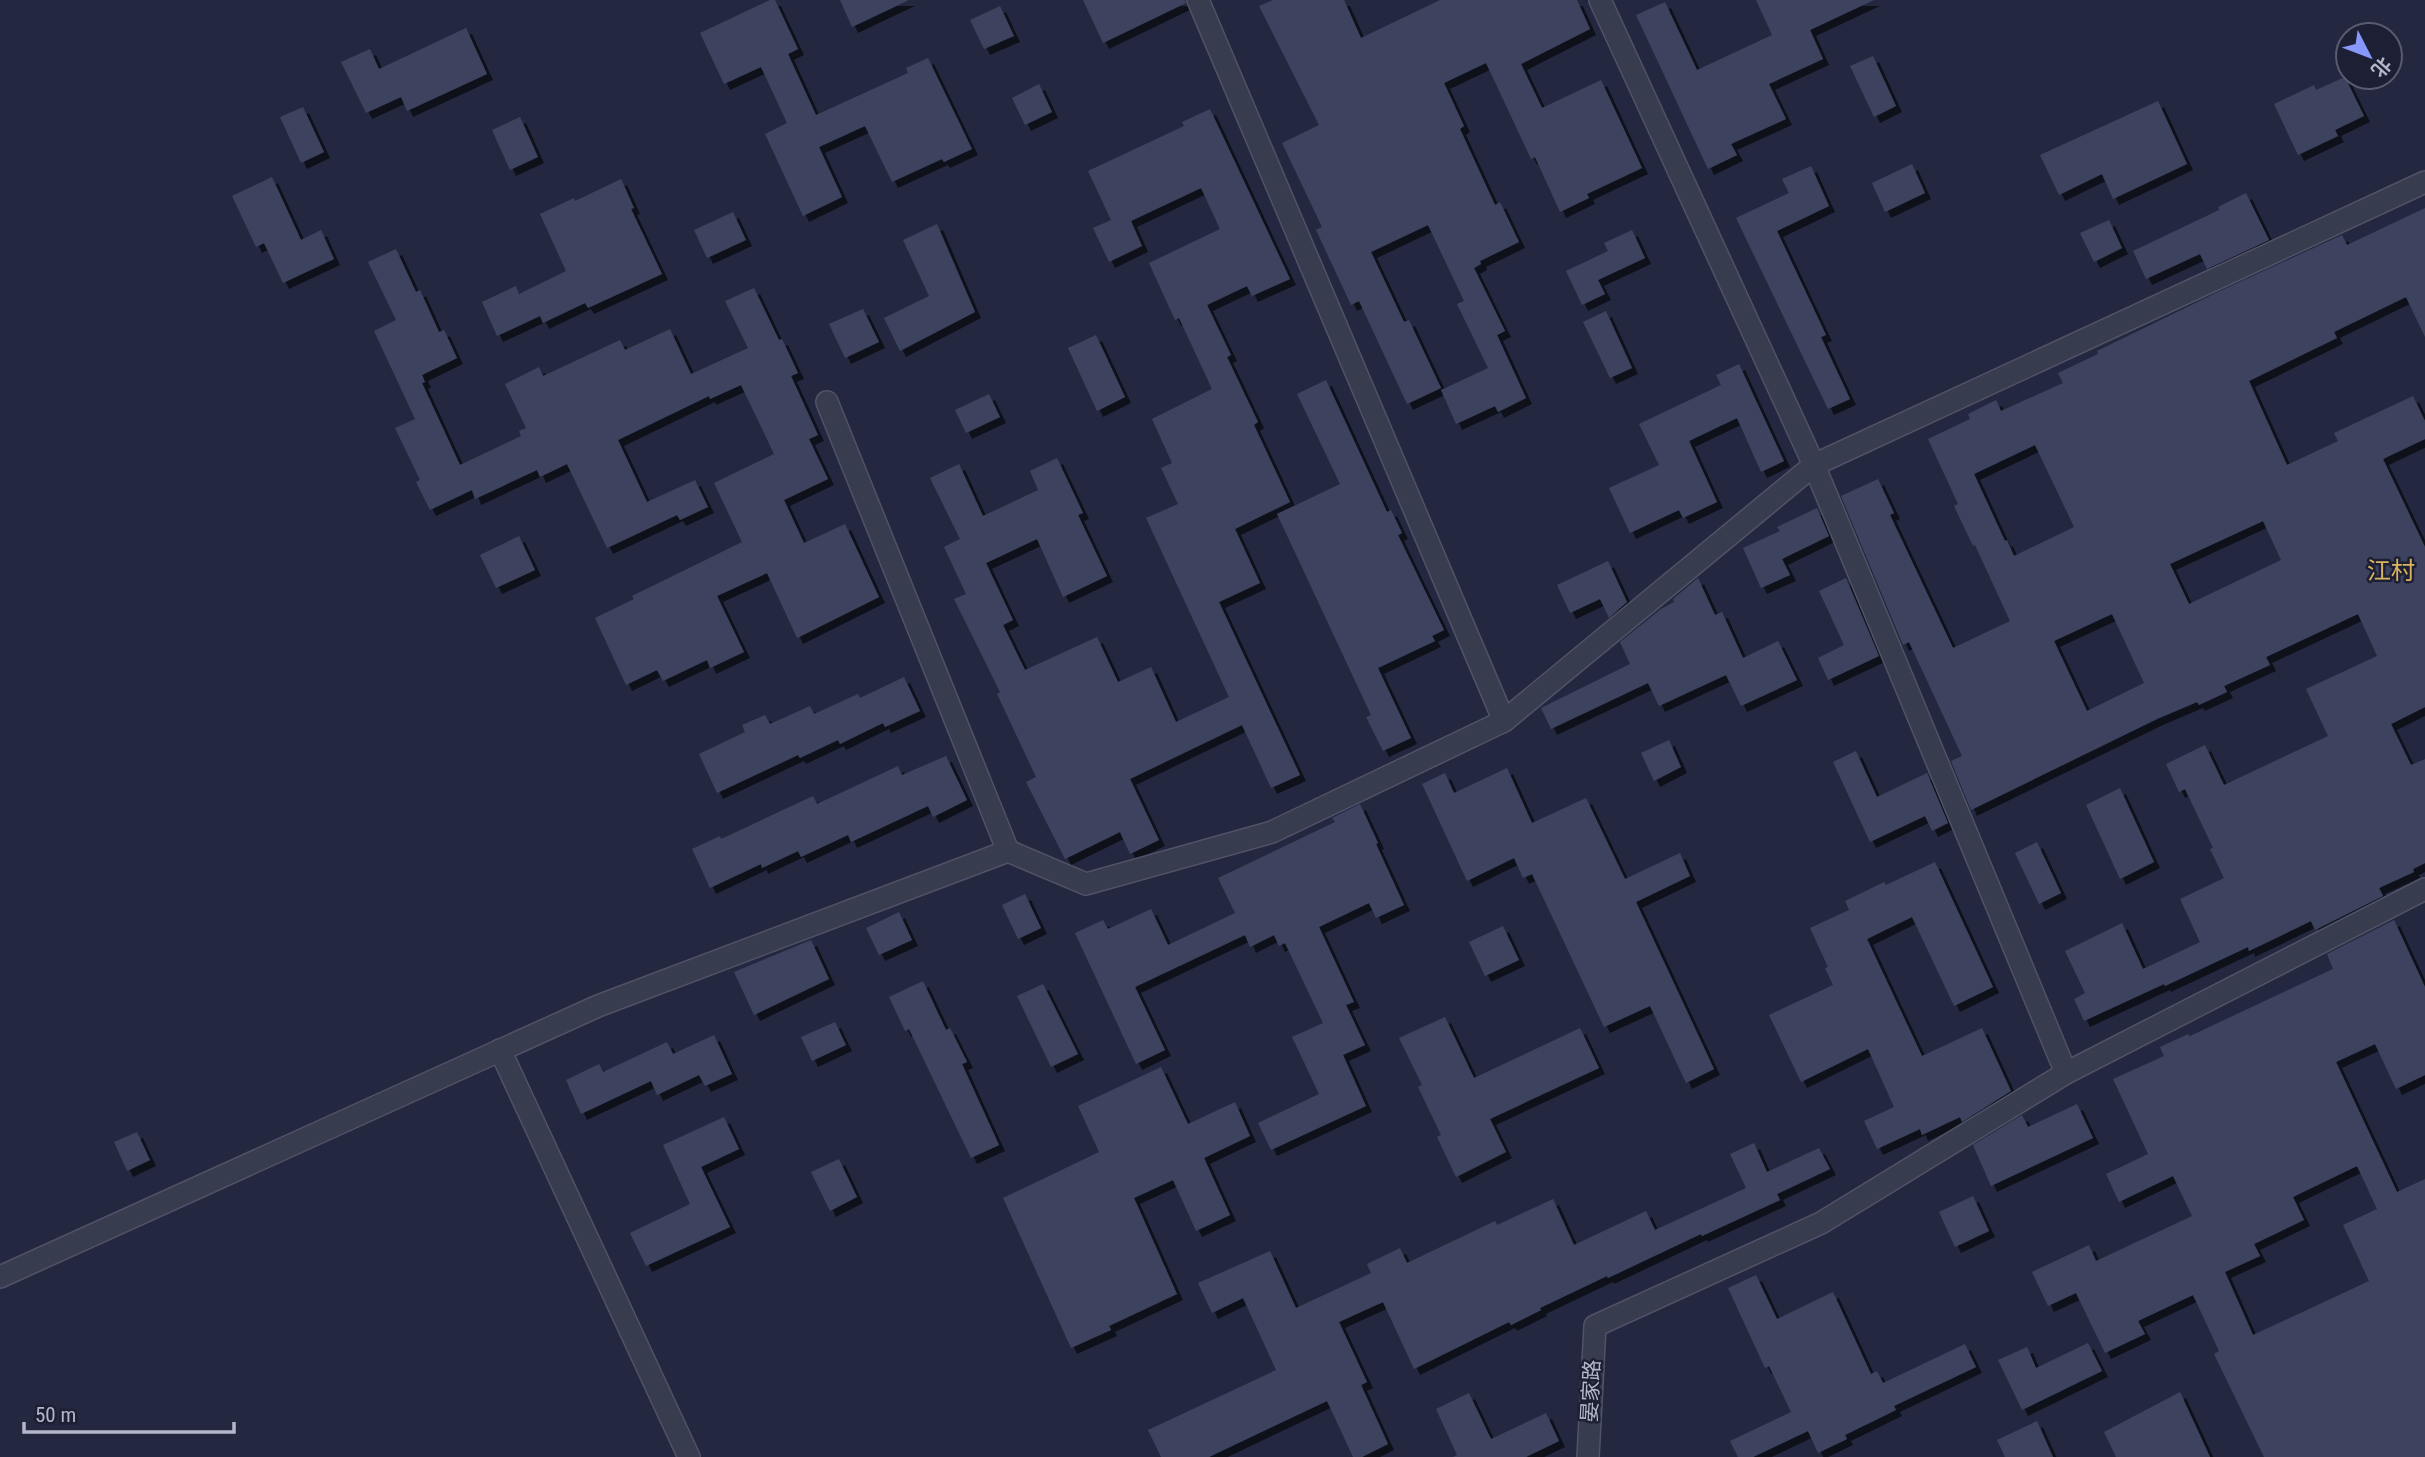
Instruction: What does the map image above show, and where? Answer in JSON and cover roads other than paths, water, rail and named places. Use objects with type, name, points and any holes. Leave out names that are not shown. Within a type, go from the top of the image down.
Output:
[{"type":"street","points":[[1198,0],[1504,721]]},
{"type":"street","points":[[1600,0],[1814,465],[2066,1073],[2425,889]]},
{"type":"street","points":[[0,1277],[598,1006],[1008,851],[1086,884],[1272,832],[1504,721],[1814,465],[2425,182]]},
{"type":"street","points":[[827,402],[1008,851]]},
{"type":"street","points":[[500,1050],[689,1457]]},
{"type":"street","name":"晏家路","points":[[1588,1457],[1595,1326],[1821,1223],[2066,1073]]},
{"type":"district","name":"江村","points":[[2391,571]]}]
